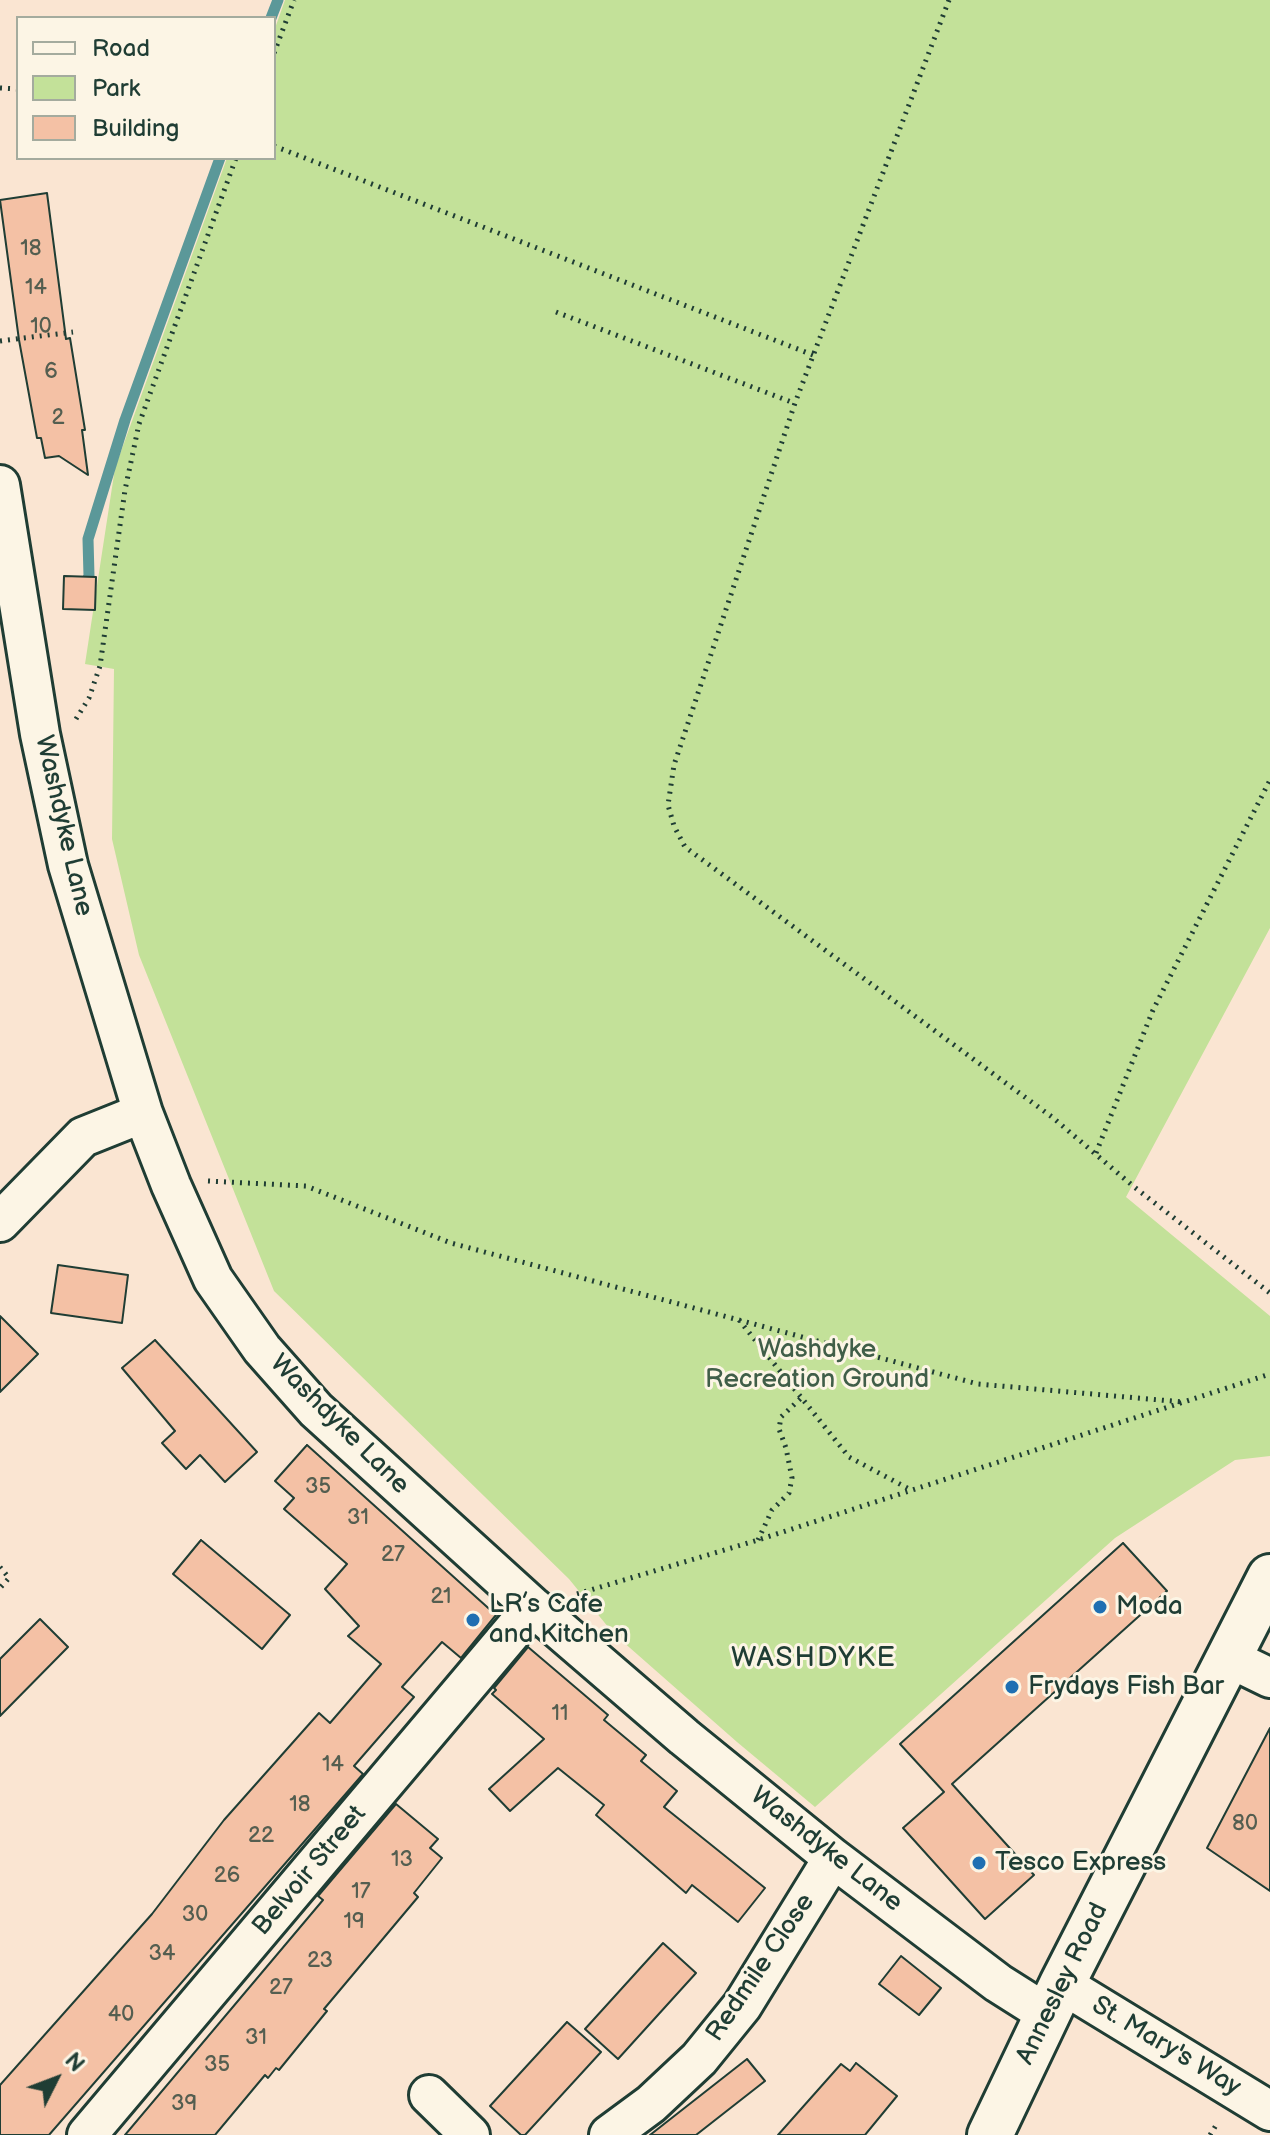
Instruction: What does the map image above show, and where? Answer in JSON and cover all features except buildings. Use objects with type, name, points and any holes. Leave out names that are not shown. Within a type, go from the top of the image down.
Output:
[{"type":"street","name":"Washdyke Lane","points":[[0,485],[40,734],[68,865],[143,1113],[213,1279],[262,1349],[316,1410],[533,1607],[684,1737],[833,1858],[998,1983],[1054,1999]]},
{"type":"street","points":[[0,1222],[83,1137],[143,1113]]},
{"type":"street","name":"Annesley Road","points":[[990,2135],[1054,1999],[1268,1585]]},
{"type":"street","name":"Belvoir Street","points":[[87,2135],[533,1607]]},
{"type":"street","points":[[1229,1658],[1270,1678]]},
{"type":"street","name":"Redmile Close","points":[[609,2135],[651,2104],[699,2059],[742,2006],[833,1858]]},
{"type":"street","name":"St. Mary's Way","points":[[1054,1999],[1270,2111]]},
{"type":"street","points":[[429,2095],[470,2135]]},
{"type":"path","points":[[276,48],[294,0]]},
{"type":"path","points":[[949,0],[795,403],[674,765],[668,805],[685,847],[1052,1117],[1133,1186],[1270,1293]]},
{"type":"path","points":[[276,147],[813,355]]},
{"type":"path","points":[[40,734],[77,719],[89,698],[100,666],[125,490],[139,424],[235,160]]},
{"type":"path","points":[[556,312],[795,403]]},
{"type":"path","points":[[0,341],[73,332]]},
{"type":"path","points":[[1096,1153],[1153,1010],[1270,780]]},
{"type":"path","points":[[171,1185],[201,1181],[306,1186],[451,1243],[978,1384],[1183,1402]]},
{"type":"path","points":[[739,1320],[849,1457],[911,1490]]},
{"type":"path","points":[[533,1607],[758,1540],[1270,1374]]},
{"type":"path","points":[[758,1540],[772,1510],[789,1493],[792,1478],[779,1429],[781,1417],[801,1398]]},
{"type":"path","points":[[0,1567],[9,1578],[0,1588]]},
{"type":"green space","name":"Washdyke Recreation Ground","points":[[285,0],[1270,0],[1270,928],[1126,1197],[1270,1316],[1270,1456],[1235,1460],[1115,1538],[815,1807],[613,1633],[569,1579],[274,1291],[139,955],[112,839],[114,669],[85,664],[115,468],[226,160],[276,160],[276,25]]},
{"type":"waterway","points":[[272,16],[278,0]]},
{"type":"waterway","points":[[82,589],[89,576],[88,539],[125,420],[219,160]]},
{"type":"place","name":"Moda","points":[[1100,1607]]},
{"type":"place","name":"LR’s Cafe and Kitchen","points":[[473,1620]]},
{"type":"place","name":"Frydays Fish Bar","points":[[1012,1687]]},
{"type":"place","name":"Tesco Express","points":[[979,1863]]},
{"type":"district","name":"WASHDYKE","points":[[814,1659]]}]
